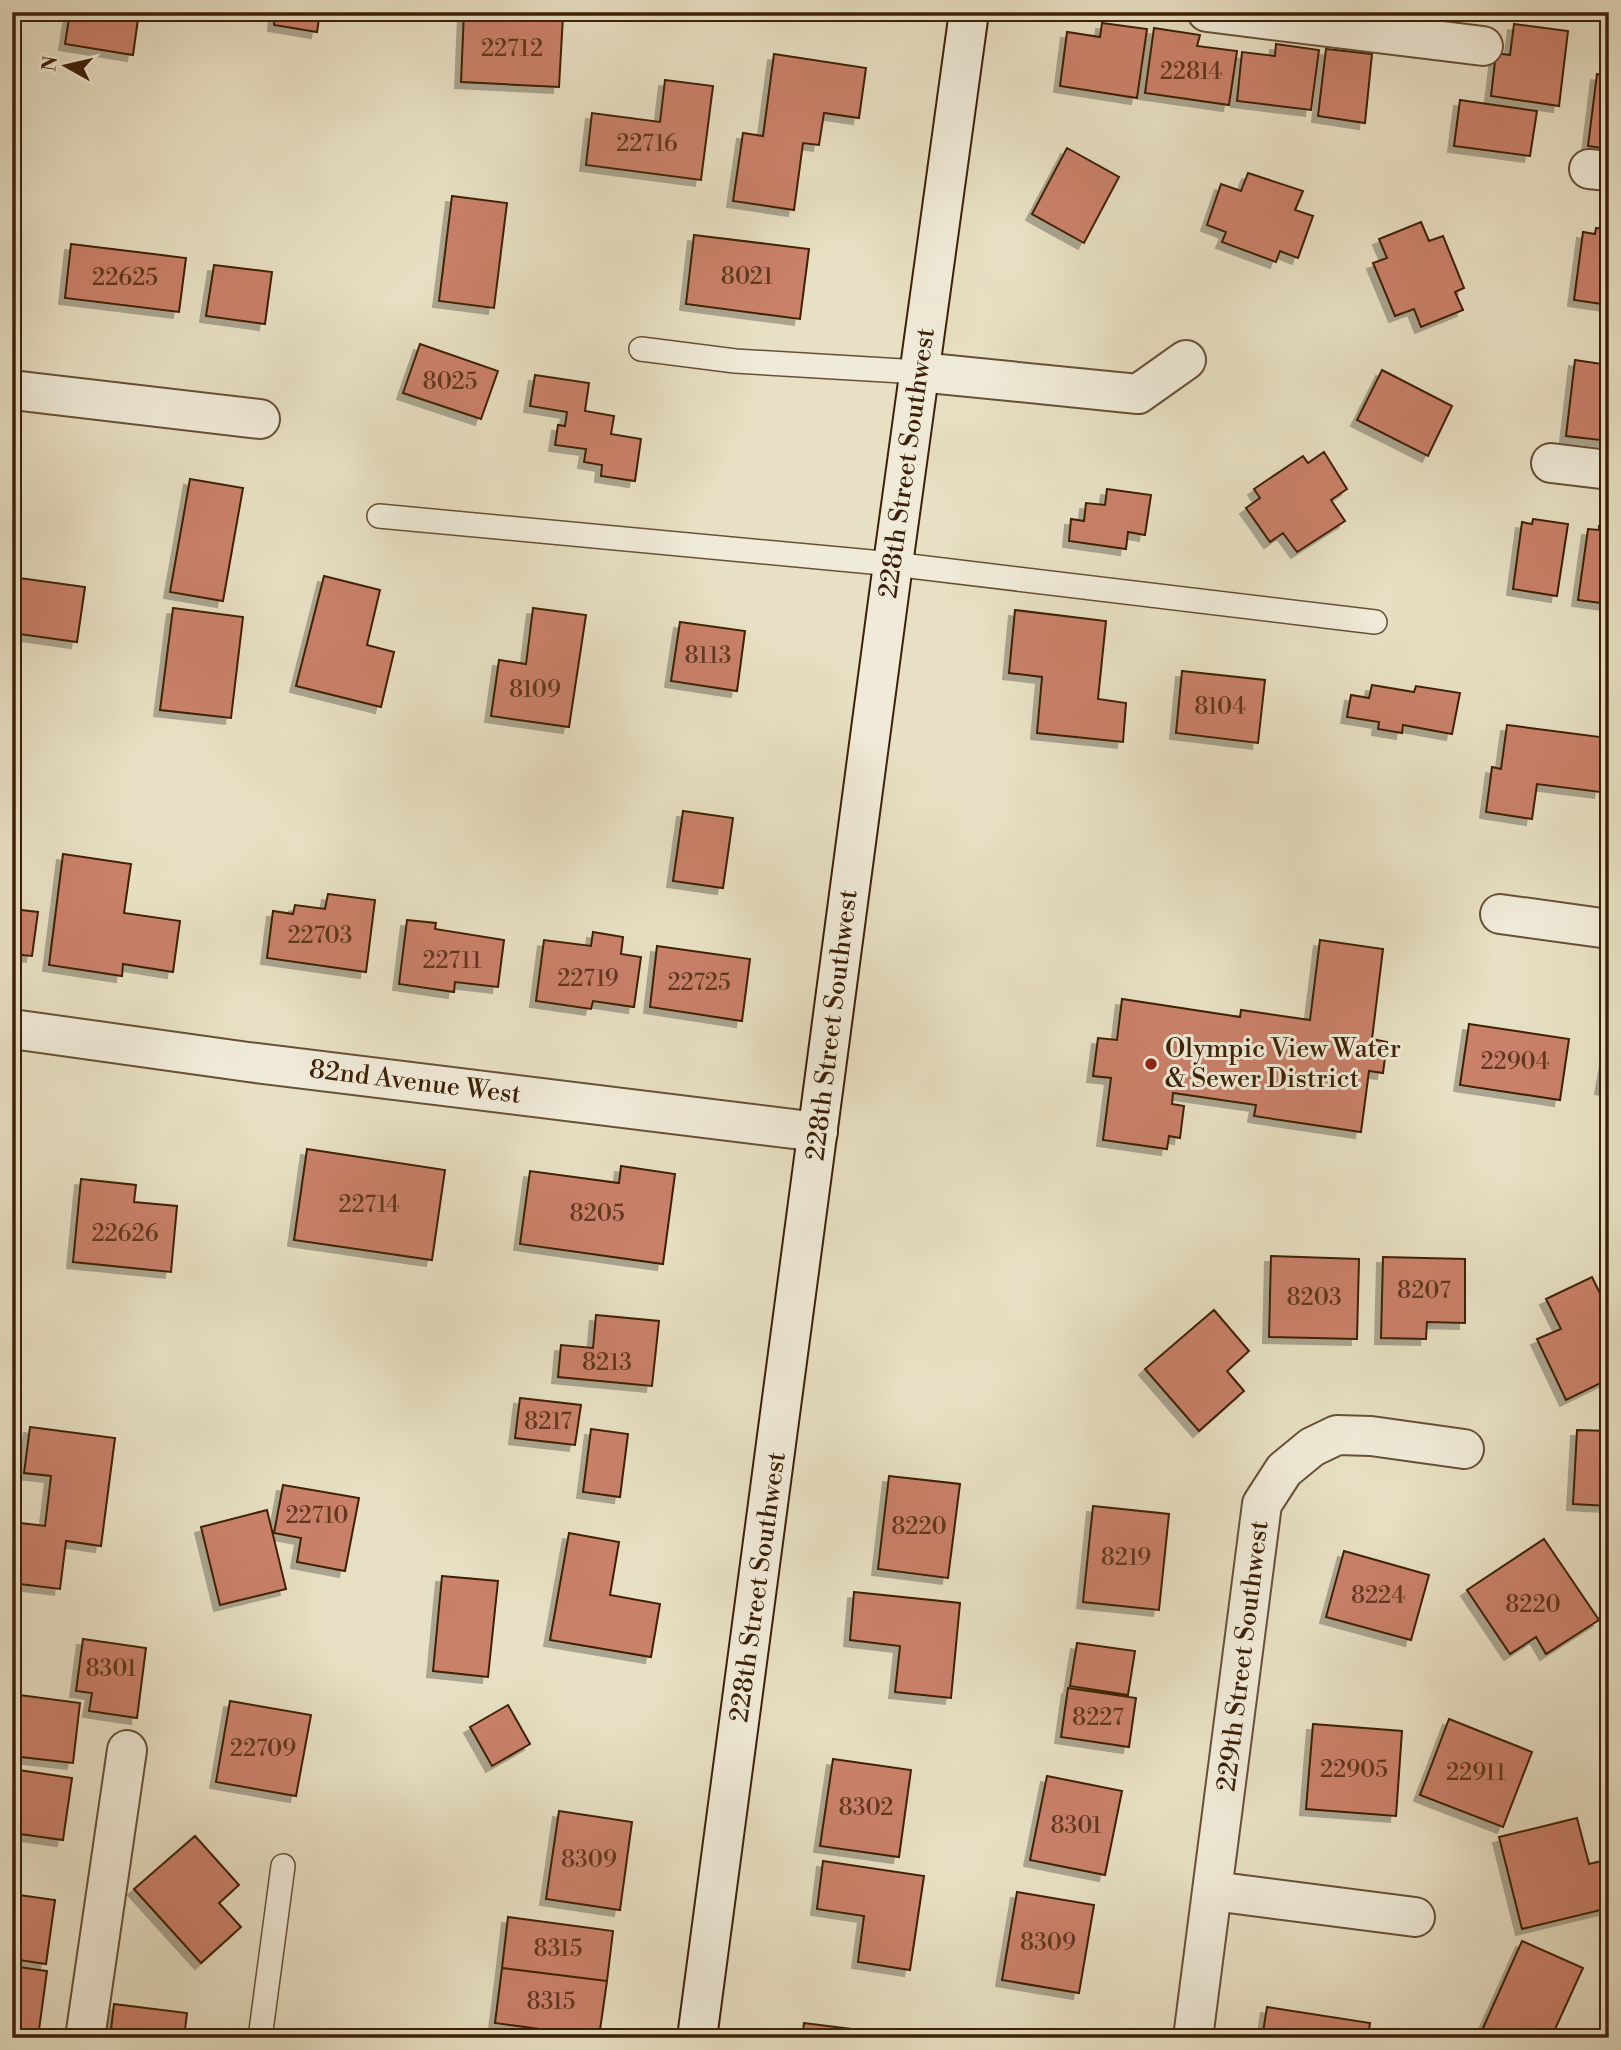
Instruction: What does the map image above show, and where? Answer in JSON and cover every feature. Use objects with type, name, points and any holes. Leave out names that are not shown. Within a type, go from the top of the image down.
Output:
[{"type":"street","name":"228th Street Southwest","points":[[697,2038],[892,564],[969,12]]},
{"type":"street","points":[[1207,12],[1483,46]]},
{"type":"street","points":[[919,372],[1138,394],[1186,360]]},
{"type":"street","points":[[12,390],[260,419]]},
{"type":"street","points":[[1551,463],[1609,470]]},
{"type":"street","points":[[1500,914],[1609,929]]},
{"type":"street","name":"82nd Avenue West","points":[[12,1029],[248,1062],[818,1132]]},
{"type":"street","name":"229th Street Southwest","points":[[1193,2038],[1262,1504],[1284,1470],[1312,1447],[1337,1435],[1371,1436],[1464,1449]]},
{"type":"street","points":[[85,2038],[127,1750]]},
{"type":"street","points":[[1213,1891],[1415,1917]]},
{"type":"lane","points":[[641,349],[735,361],[919,372]]},
{"type":"lane","points":[[379,516],[892,564],[1375,622]]},
{"type":"lane","points":[[260,2038],[283,1866]]},
{"type":"building","points":[[70,12],[139,12],[133,55],[65,44]]},
{"type":"building","points":[[275,12],[320,12],[317,32],[274,25]]},
{"type":"building","points":[[464,12],[563,16],[559,87],[461,82]]},
{"type":"building","points":[[1102,23],[1147,29],[1137,98],[1060,86],[1067,32],[1100,37]]},
{"type":"building","points":[[1514,24],[1568,31],[1559,106],[1491,96],[1496,53],[1510,55]]},
{"type":"building","points":[[1154,28],[1200,35],[1197,46],[1237,51],[1229,105],[1145,93]]},
{"type":"building","points":[[1276,44],[1319,50],[1311,110],[1237,101],[1242,52],[1275,56]]},
{"type":"building","points":[[1326,49],[1372,54],[1365,123],[1318,116]]},
{"type":"building","points":[[774,54],[866,68],[859,118],[824,113],[819,145],[803,143],[794,210],[733,201],[743,133],[763,136]]},
{"type":"building","points":[[1597,74],[1609,76],[1609,149],[1588,146]]},
{"type":"building","points":[[665,80],[713,86],[701,180],[586,165],[592,113],[660,122]]},
{"type":"building","points":[[1460,100],[1537,111],[1530,156],[1454,146]]},
{"type":"building","points":[[1067,148],[1119,177],[1084,243],[1032,214]]},
{"type":"building","points":[[1248,173],[1303,191],[1295,210],[1313,216],[1298,258],[1280,251],[1276,262],[1222,242],[1226,232],[1207,225],[1221,184],[1241,191]]},
{"type":"building","points":[[452,196],[507,203],[494,308],[439,301]]},
{"type":"building","points":[[1421,222],[1429,241],[1443,236],[1464,288],[1455,292],[1463,310],[1421,327],[1414,309],[1395,316],[1373,263],[1387,258],[1379,239]]},
{"type":"building","points":[[1596,228],[1609,229],[1609,305],[1574,300],[1583,232],[1595,234]]},
{"type":"building","points":[[694,235],[809,249],[800,319],[686,304]]},
{"type":"building","points":[[71,244],[186,258],[179,312],[65,298]]},
{"type":"building","points":[[214,265],[272,272],[265,324],[206,316]]},
{"type":"building","points":[[420,344],[498,371],[481,419],[403,393]]},
{"type":"building","points":[[1575,360],[1609,365],[1609,441],[1566,436]]},
{"type":"building","points":[[1382,370],[1452,406],[1428,456],[1357,420]]},
{"type":"building","points":[[535,375],[589,383],[585,411],[614,416],[611,434],[641,439],[635,481],[601,476],[602,465],[584,462],[586,449],[555,445],[558,425],[565,426],[567,412],[530,406]]},
{"type":"building","points":[[1324,452],[1347,489],[1331,500],[1345,521],[1297,552],[1283,533],[1270,542],[1246,508],[1260,498],[1254,489],[1303,456],[1308,463]]},
{"type":"building","points":[[190,479],[243,488],[223,601],[170,592]]},
{"type":"building","points":[[1107,489],[1151,495],[1145,535],[1128,532],[1126,549],[1069,541],[1071,519],[1084,521],[1086,503],[1105,505]]},
{"type":"building","points":[[1533,519],[1568,524],[1557,596],[1513,589],[1522,522],[1532,524]]},
{"type":"building","points":[[1599,526],[1609,527],[1609,604],[1578,600],[1588,529],[1599,530]]},
{"type":"building","points":[[324,576],[380,590],[367,645],[394,652],[381,707],[296,686]]},
{"type":"building","points":[[12,577],[85,587],[77,642],[12,633]]},
{"type":"building","points":[[173,608],[243,617],[231,718],[160,710]]},
{"type":"building","points":[[533,608],[586,615],[569,727],[491,716],[499,660],[526,664]]},
{"type":"building","points":[[1015,610],[1106,621],[1098,699],[1126,703],[1123,742],[1037,733],[1042,677],[1009,673]]},
{"type":"building","points":[[680,622],[745,631],[737,691],[671,681]]},
{"type":"building","points":[[1182,671],[1265,680],[1258,743],[1176,733]]},
{"type":"building","points":[[1372,685],[1414,692],[1416,686],[1460,693],[1452,734],[1403,725],[1402,733],[1378,729],[1379,722],[1347,717],[1351,695],[1369,698]]},
{"type":"building","points":[[1507,725],[1608,738],[1600,792],[1537,784],[1532,819],[1486,812],[1492,767],[1501,769]]},
{"type":"building","points":[[683,811],[733,818],[723,888],[673,881]]},
{"type":"building","points":[[63,854],[131,864],[124,913],[180,921],[173,972],[123,964],[122,976],[49,965]]},
{"type":"building","points":[[328,894],[375,900],[366,972],[267,958],[273,911],[293,914],[295,905],[325,909]]},
{"type":"building","points":[[12,909],[38,912],[32,956],[12,954]]},
{"type":"building","points":[[407,920],[436,923],[435,929],[504,940],[498,987],[455,982],[454,992],[399,984]]},
{"type":"building","points":[[593,932],[623,937],[621,954],[641,957],[634,1007],[593,1001],[591,1009],[536,1001],[544,940],[591,946]]},
{"type":"building","points":[[1320,940],[1383,949],[1372,1039],[1387,1042],[1383,1073],[1369,1071],[1361,1132],[1254,1116],[1256,1105],[1173,1093],[1172,1104],[1184,1106],[1180,1138],[1169,1136],[1167,1149],[1103,1140],[1111,1078],[1093,1076],[1098,1038],[1117,1040],[1122,999],[1240,1017],[1241,1010],[1310,1020]]},
{"type":"building","points":[[657,946],[750,959],[742,1021],[650,1007]]},
{"type":"building","points":[[1469,1024],[1569,1039],[1560,1100],[1460,1085]]},
{"type":"building","points":[[1609,1044],[1609,1090],[1601,1088]]},
{"type":"building","points":[[307,1149],[445,1170],[432,1260],[294,1240]]},
{"type":"building","points":[[621,1166],[675,1174],[663,1264],[520,1244],[530,1171],[619,1183]]},
{"type":"building","points":[[81,1179],[136,1185],[134,1202],[177,1206],[171,1272],[73,1262]]},
{"type":"building","points":[[1271,1256],[1359,1259],[1357,1339],[1269,1337]]},
{"type":"building","points":[[1383,1257],[1465,1259],[1465,1323],[1427,1322],[1426,1339],[1381,1338]]},
{"type":"building","points":[[1592,1277],[1609,1312],[1609,1379],[1566,1400],[1537,1339],[1561,1329],[1546,1299]]},
{"type":"building","points":[[1214,1310],[1249,1351],[1227,1371],[1244,1391],[1199,1431],[1145,1369]]},
{"type":"building","points":[[596,1315],[659,1321],[652,1386],[558,1377],[561,1345],[593,1348]]},
{"type":"building","points":[[520,1398],[581,1405],[575,1445],[515,1438]]},
{"type":"building","points":[[30,1427],[115,1438],[101,1546],[66,1541],[60,1589],[12,1583],[12,1522],[45,1526],[51,1476],[24,1473]]},
{"type":"building","points":[[591,1429],[628,1434],[620,1497],[583,1492]]},
{"type":"building","points":[[1577,1430],[1609,1431],[1609,1506],[1573,1504]]},
{"type":"building","points":[[889,1476],[960,1484],[948,1578],[878,1569]]},
{"type":"building","points":[[283,1485],[359,1498],[345,1571],[297,1562],[301,1538],[274,1533]]},
{"type":"building","points":[[1093,1506],[1169,1514],[1159,1610],[1083,1602]]},
{"type":"building","points":[[267,1510],[286,1589],[220,1605],[201,1527]]},
{"type":"building","points":[[569,1533],[619,1542],[610,1595],[660,1604],[651,1657],[550,1640]]},
{"type":"building","points":[[1544,1539],[1599,1620],[1546,1654],[1536,1637],[1510,1654],[1467,1590]]},
{"type":"building","points":[[1344,1551],[1429,1575],[1411,1640],[1326,1617]]},
{"type":"building","points":[[442,1576],[498,1581],[488,1677],[433,1671]]},
{"type":"building","points":[[854,1592],[960,1603],[951,1698],[895,1692],[900,1646],[850,1640]]},
{"type":"building","points":[[83,1639],[146,1648],[137,1718],[89,1711],[92,1693],[76,1691]]},
{"type":"building","points":[[1077,1643],[1135,1651],[1128,1695],[1070,1686]]},
{"type":"building","points":[[1068,1688],[1136,1698],[1129,1747],[1061,1737]]},
{"type":"building","points":[[12,1694],[80,1703],[73,1763],[12,1756]]},
{"type":"building","points":[[230,1701],[311,1715],[296,1796],[216,1782]]},
{"type":"building","points":[[508,1705],[530,1744],[492,1766],[470,1727]]},
{"type":"building","points":[[1449,1719],[1532,1752],[1503,1827],[1420,1795]]},
{"type":"building","points":[[1313,1724],[1402,1731],[1396,1816],[1306,1809]]},
{"type":"building","points":[[833,1759],[911,1770],[899,1857],[820,1846]]},
{"type":"building","points":[[12,1769],[72,1778],[63,1840],[12,1833]]},
{"type":"building","points":[[1047,1776],[1122,1791],[1105,1875],[1030,1860]]},
{"type":"building","points":[[559,1811],[632,1822],[620,1910],[546,1899]]},
{"type":"building","points":[[1577,1818],[1589,1864],[1606,1860],[1609,1870],[1609,1908],[1522,1929],[1499,1837]]},
{"type":"building","points":[[195,1836],[239,1885],[219,1903],[241,1927],[201,1963],[134,1889]]},
{"type":"building","points":[[823,1861],[924,1876],[910,1970],[858,1962],[864,1916],[817,1909]]},
{"type":"building","points":[[1017,1892],[1094,1905],[1079,1993],[1002,1980]]},
{"type":"building","points":[[12,1894],[55,1900],[46,1964],[12,1959]]},
{"type":"building","points":[[508,1917],[613,1931],[607,1981],[502,1968]]},
{"type":"building","points":[[1522,1941],[1583,1968],[1551,2038],[1506,2038],[1483,2028]]},
{"type":"building","points":[[12,1966],[47,1971],[38,2037],[12,2034]]},
{"type":"building","points":[[502,1968],[607,1981],[599,2037],[495,2023]]},
{"type":"building","points":[[114,2004],[187,2013],[184,2038],[110,2038]]},
{"type":"building","points":[[1267,2007],[1370,2023],[1368,2038],[1262,2038]]},
{"type":"building","points":[[804,2023],[884,2033],[883,2038],[802,2038]]},
{"type":"place","name":"Olympic View Water & Sewer District","points":[[1151,1064]]}]
